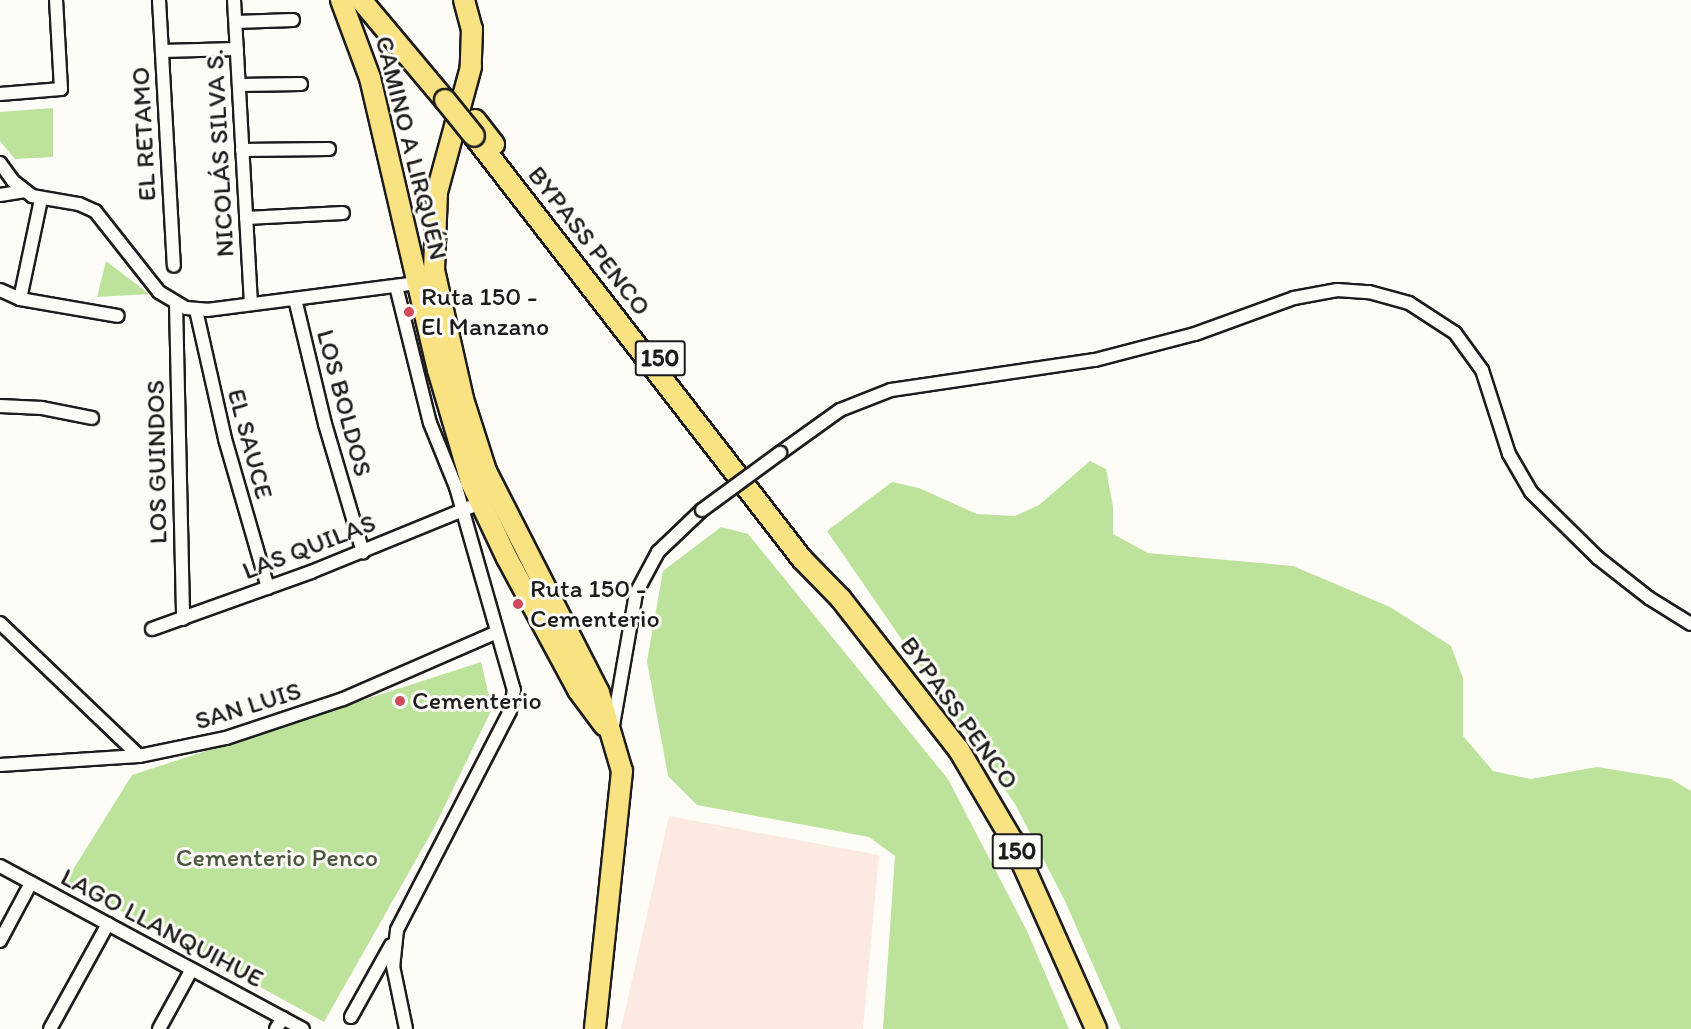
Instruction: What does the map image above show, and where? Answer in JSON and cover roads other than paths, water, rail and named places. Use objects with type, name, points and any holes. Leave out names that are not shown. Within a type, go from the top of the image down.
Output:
[{"type":"main road","name":"CAMINO A LIRQUÉN","points":[[341,0],[369,78],[471,506],[578,690],[611,734]]},
{"type":"main road","name":"BYPASS PENCO","points":[[361,0],[448,94]]},
{"type":"main road","name":"BYPASS PENCO","points":[[378,0],[448,94],[810,551],[841,599],[939,723],[986,791],[1027,872],[1096,1029]]},
{"type":"main road","name":"CAMINO A LIRQUÉN","points":[[464,0],[473,54],[434,211],[432,251],[437,289],[463,399],[486,471],[588,669],[622,771],[622,793],[594,1029]]},
{"type":"street","points":[[0,94],[61,89],[56,0]]},
{"type":"street","name":"EL RETAMO","points":[[159,0],[174,266]]},
{"type":"street","name":"NICOLÁS SILVA S.","points":[[234,0],[250,304]]},
{"type":"street","points":[[236,22],[293,20]]},
{"type":"street","points":[[162,51],[237,49]]},
{"type":"street","points":[[239,85],[302,84]]},
{"type":"street","points":[[242,150],[329,149]]},
{"type":"street","points":[[0,163],[24,191],[41,199],[71,202],[94,212],[159,292],[176,304],[196,310],[417,283]]},
{"type":"street","points":[[0,195],[24,191]]},
{"type":"street","points":[[20,299],[41,199]]},
{"type":"street","points":[[246,218],[342,213]]},
{"type":"street","points":[[351,1017],[394,939],[442,836],[512,704],[513,682],[495,633],[471,506],[430,423],[396,286]]},
{"type":"street","points":[[0,290],[20,299],[118,316]]},
{"type":"street","points":[[611,734],[636,593],[663,546],[702,510],[840,410],[891,390],[1095,360],[1173,340],[1308,294],[1337,290],[1376,293],[1421,309],[1455,333],[1482,370],[1509,454],[1531,492],[1598,558],[1649,598],[1691,624]]},
{"type":"street","name":"LOS BOLDOS","points":[[295,299],[325,424],[363,552]]},
{"type":"street","name":"LOS GUINDOS","points":[[176,304],[183,619]]},
{"type":"street","name":"EL SAUCE","points":[[196,310],[225,439],[268,588]]},
{"type":"street","points":[[0,406],[42,408],[92,418]]},
{"type":"street","name":"LAS QUILAS","points":[[152,629],[363,552],[471,506]]},
{"type":"street","points":[[0,623],[139,756]]},
{"type":"street","name":"SAN LUIS","points":[[0,765],[139,756],[206,744],[279,721],[415,670],[495,633]]},
{"type":"street","name":"LAGO LLANQUIHUE","points":[[0,866],[192,969],[279,1023],[303,1029]]},
{"type":"street","points":[[0,941],[31,883]]},
{"type":"street","points":[[50,1029],[108,924]]},
{"type":"street","points":[[394,939],[393,966],[406,1029]]},
{"type":"street","points":[[159,1029],[192,969]]},
{"type":"place","name":"Ruta 150 - El Manzano","points":[[409,312]]},
{"type":"place","name":"Ruta 150 - Cementerio","points":[[518,604]]},
{"type":"place","name":"Cementerio","points":[[400,701]]},
{"type":"park label","name":"Cementerio Penco","points":[[277,858]]}]
